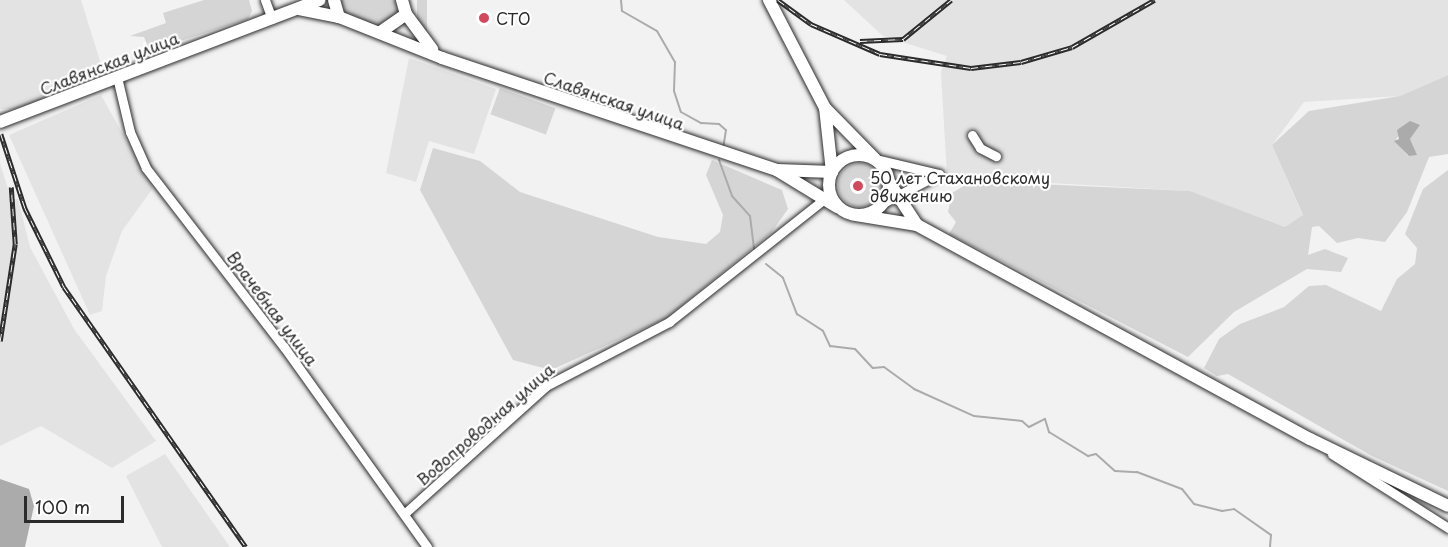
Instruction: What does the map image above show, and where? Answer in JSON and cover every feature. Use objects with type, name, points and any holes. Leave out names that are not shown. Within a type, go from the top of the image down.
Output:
[{"type":"main road","name":"Славянская улица","points":[[0,122],[319,0]]},
{"type":"main road","points":[[334,0],[339,17]]},
{"type":"main road","points":[[402,0],[406,14],[419,37],[442,58]]},
{"type":"main road","points":[[769,0],[825,108],[875,159],[916,225]]},
{"type":"main road","name":"Славянская улица","points":[[298,8],[339,17],[382,31],[442,58],[777,170],[843,211]]},
{"type":"main road","points":[[382,31],[406,14]]},
{"type":"main road","points":[[825,108],[832,172],[830,195],[843,211],[916,225],[1310,439],[1448,506]]},
{"type":"main road","points":[[832,172],[851,156],[875,159]]},
{"type":"main road","name":"Славянская улица","points":[[777,170],[832,172]]},
{"type":"main road","points":[[856,215],[883,203],[889,182]]},
{"type":"street","points":[[267,1],[272,19]]},
{"type":"street","name":"Врачебная улица","points":[[117,77],[130,132],[146,168],[427,547]]},
{"type":"street","points":[[972,135],[980,148],[996,156]]},
{"type":"street","points":[[875,159],[939,174],[883,203]]},
{"type":"street","name":"Водопроводная улица","points":[[404,514],[546,386],[669,322],[774,244],[823,200]]},
{"type":"street","points":[[1310,439],[1387,494],[1448,528]]},
{"type":"shaded area","points":[[0,0],[81,0],[101,64],[91,81],[19,109],[0,109]]},
{"type":"shaded area","points":[[204,0],[249,0],[252,11],[248,19],[150,51],[144,37],[130,36],[166,23],[163,13]]},
{"type":"shaded area","points":[[340,0],[396,0],[398,14],[381,28],[345,14]]},
{"type":"shaded area","points":[[417,0],[427,0],[427,39],[417,39]]},
{"type":"shaded area","points":[[844,0],[1448,0],[1448,75],[1400,96],[1304,102],[1272,145],[1303,216],[1285,227],[1190,191],[947,177],[941,72],[947,56],[883,36]]},
{"type":"shaded area","points":[[409,58],[496,89],[474,154],[429,141],[416,182],[386,173]]},
{"type":"shaded area","points":[[1448,75],[1448,154],[1429,157],[1407,212],[1385,242],[1358,238],[1337,243],[1319,226],[1312,227],[1308,255],[1325,249],[1348,258],[1341,272],[1307,269],[1234,312],[1188,357],[949,234],[956,222],[948,212],[952,193],[972,181],[1190,191],[1285,227],[1303,215],[1272,145],[1309,111],[1400,96]],"holes":[[[1406,125],[1420,125],[1410,139],[1416,154],[1408,156],[1395,141]]]},
{"type":"shaded area","points":[[500,88],[555,108],[546,134],[490,114]]},
{"type":"shaded area","points":[[101,95],[153,188],[122,231],[106,276],[102,311],[90,315],[9,135]]},
{"type":"shaded area","points":[[1410,121],[1420,125],[1410,139],[1417,155],[1409,156],[1394,141],[1399,139],[1397,130]]},
{"type":"shaded area","points":[[433,148],[480,161],[520,192],[658,237],[706,244],[720,232],[723,215],[706,175],[712,160],[782,190],[788,209],[771,233],[665,319],[551,370],[513,360],[420,190]]},
{"type":"shaded area","points":[[0,163],[11,199],[18,199],[30,247],[74,329],[156,441],[112,468],[41,426],[0,446]]},
{"type":"shaded area","points":[[860,163],[869,164],[876,169],[881,176],[881,194],[876,201],[869,206],[860,207],[851,206],[844,201],[839,194],[838,185],[839,176],[844,169],[851,164]]},
{"type":"shaded area","points":[[1448,170],[1448,491],[1372,456],[1228,374],[1217,376],[1204,368],[1219,339],[1240,324],[1284,307],[1309,286],[1326,285],[1381,311],[1397,279],[1415,264],[1417,248],[1405,234],[1423,189]]},
{"type":"shaded area","points":[[165,454],[230,547],[162,547],[126,476]]},
{"type":"shaded area","points":[[0,479],[29,489],[34,506],[25,547],[0,547]]},
{"type":"waterway","points":[[621,0],[622,11],[657,31],[675,62],[674,91],[681,112],[701,123],[719,124],[726,130],[723,148]]},
{"type":"waterway","points":[[719,160],[732,196],[750,216],[754,251]]},
{"type":"waterway","points":[[766,264],[783,278],[797,314],[823,331],[830,346],[855,349],[873,368],[884,367],[914,389],[974,416],[1022,421],[1029,427],[1045,419],[1049,432],[1088,456],[1096,454],[1115,471],[1137,472],[1182,489],[1194,504],[1222,511],[1234,509],[1271,535],[1270,547]]},
{"type":"railway","points":[[778,0],[811,24],[880,54],[971,68],[1021,62],[1072,47],[1154,0]]},
{"type":"railway","points":[[860,41],[903,39],[951,0]]},
{"type":"railway","points":[[1,134],[25,208],[64,287],[246,547]]},
{"type":"railway","points":[[0,341],[15,244],[11,187]]},
{"type":"place","name":"СТО","points":[[484,18]]},
{"type":"place","name":"50 лет Стахановскому движению","points":[[858,186]]}]
